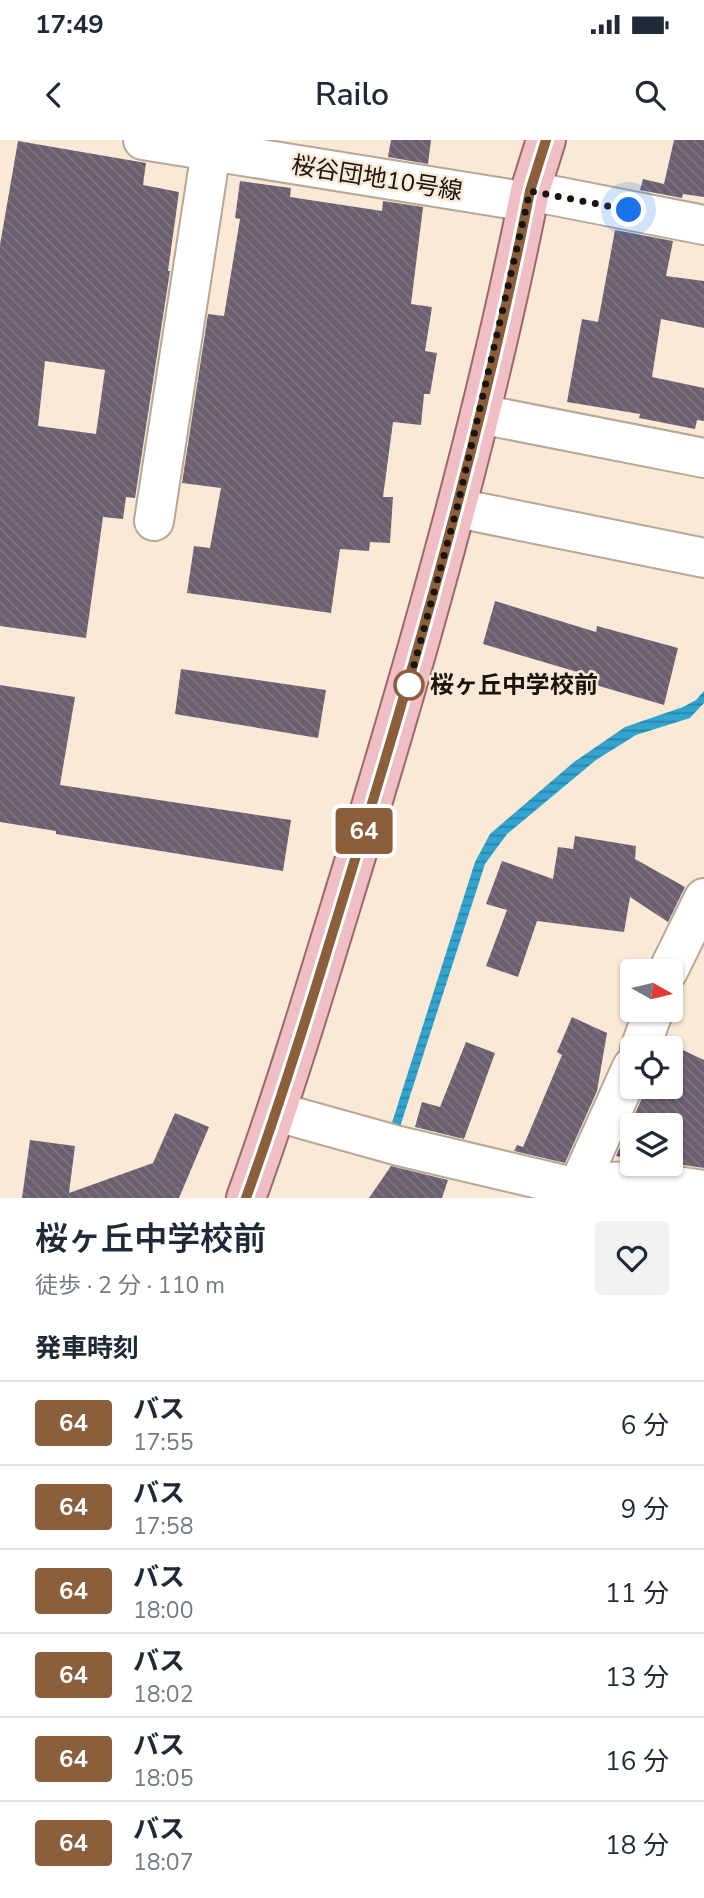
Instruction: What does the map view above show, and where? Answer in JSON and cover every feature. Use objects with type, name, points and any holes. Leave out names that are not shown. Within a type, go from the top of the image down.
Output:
[{"type":"main road","points":[[246,1198],[277,1112],[408,687],[457,508],[529,196],[546,140]]},
{"type":"street","name":"桜谷団地10号線","points":[[143,140],[529,196],[704,225]]},
{"type":"street","points":[[154,521],[211,151]]},
{"type":"street","points":[[480,414],[704,458]]},
{"type":"street","points":[[457,508],[704,558]]},
{"type":"street","points":[[674,959],[704,898]]},
{"type":"street","points":[[575,1193],[620,1094]]},
{"type":"street","points":[[277,1112],[575,1193],[594,1182],[654,1184],[704,1190]]},
{"type":"water","points":[[704,691],[704,703],[690,718],[636,735],[596,760],[507,834],[485,864],[398,1133],[390,1129],[475,862],[490,834],[574,762],[625,727],[683,707],[696,700]]},
{"type":"building","points":[[391,140],[431,140],[428,164],[388,157]]},
{"type":"building","points":[[674,140],[704,140],[704,197],[683,194],[682,198],[640,190],[643,179],[664,184]]},
{"type":"building","points":[[18,141],[146,163],[143,185],[179,192],[170,271],[135,498],[126,497],[123,519],[103,517],[86,638],[0,626],[0,245]],"holes":[[[45,361],[105,370],[96,434],[38,426]]]},
{"type":"building","points":[[240,181],[291,188],[290,197],[382,211],[383,201],[423,207],[411,304],[432,307],[425,351],[437,353],[430,394],[424,394],[421,425],[393,422],[383,497],[393,497],[390,543],[370,542],[369,551],[340,549],[331,613],[187,593],[194,546],[210,548],[221,488],[182,483],[208,314],[224,316],[240,219],[235,218]]},
{"type":"building","points":[[615,230],[673,241],[666,276],[704,281],[704,328],[661,319],[652,377],[704,388],[704,421],[697,420],[695,429],[639,418],[640,414],[567,402],[582,319],[598,322]]},
{"type":"building","points":[[495,601],[596,632],[597,626],[678,648],[664,705],[582,681],[584,674],[483,644]]},
{"type":"building","points":[[181,669],[326,690],[318,738],[175,714]]},
{"type":"building","points":[[0,685],[75,697],[60,785],[291,820],[283,871],[56,834],[56,831],[0,822]]},
{"type":"building","points":[[575,836],[636,846],[635,859],[685,887],[668,922],[630,897],[624,932],[537,921],[518,977],[486,966],[507,910],[486,904],[502,861],[553,879],[558,847],[573,849]]},
{"type":"building","points":[[572,1017],[607,1033],[597,1091],[565,1163],[514,1151],[517,1145],[523,1147],[562,1055],[557,1052]]},
{"type":"building","points":[[466,1042],[495,1053],[464,1139],[415,1127],[422,1102],[440,1107]]},
{"type":"building","points":[[683,1050],[704,1060],[704,1168],[683,1165],[683,1113],[635,1113],[642,1099],[683,1099]]},
{"type":"building","points":[[175,1113],[209,1127],[179,1198],[22,1198],[30,1140],[75,1146],[69,1193],[153,1163]]},
{"type":"building","points":[[391,1166],[448,1180],[442,1198],[369,1198]]},
{"type":"bus line","name":"64","points":[[246,1198],[277,1112],[408,687],[457,508],[530,191],[546,140]]},
{"type":"place","name":"桜ヶ丘中学校前","points":[[409,685]]},
{"type":"route","points":[[409,685],[408,687],[463,485],[530,191],[629,210]]}]
